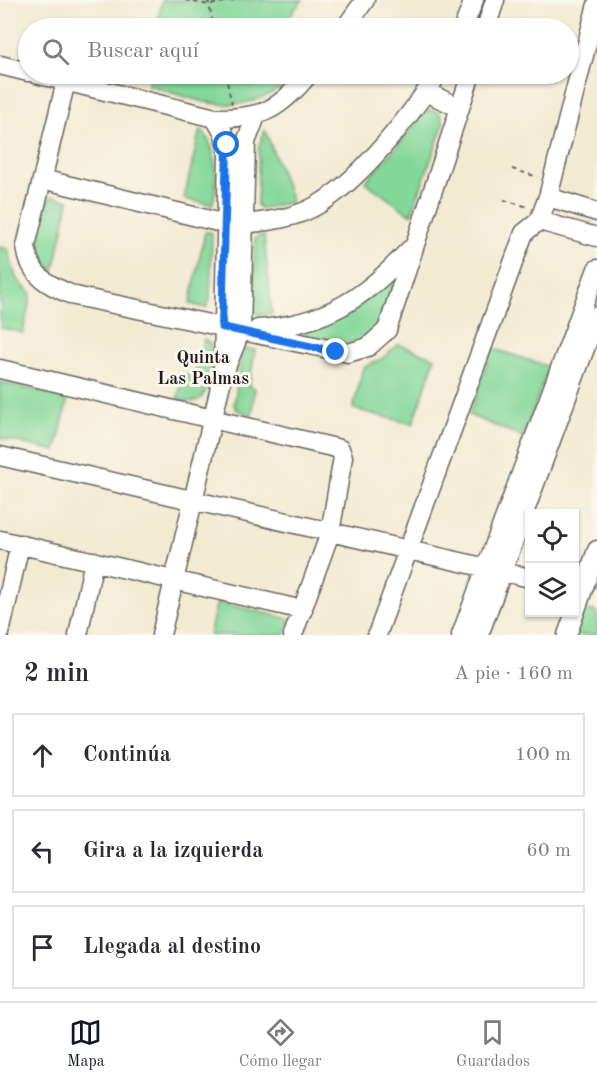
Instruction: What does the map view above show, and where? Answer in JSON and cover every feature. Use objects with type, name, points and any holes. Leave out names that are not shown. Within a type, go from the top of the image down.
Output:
[{"type":"street","points":[[352,18],[364,0]]},
{"type":"street","points":[[466,18],[474,0]]},
{"type":"street","points":[[489,18],[495,0]]},
{"type":"street","points":[[579,73],[597,4]]},
{"type":"street","points":[[0,65],[18,70]]},
{"type":"street","points":[[65,84],[26,246],[27,260],[44,282],[75,296],[336,352],[358,352],[368,347],[387,330],[468,84]]},
{"type":"street","points":[[78,84],[215,118],[256,116],[286,100],[300,84]]},
{"type":"street","points":[[42,179],[235,224],[293,216],[311,209],[338,192],[431,84]]},
{"type":"street","points":[[377,635],[524,233],[545,203],[576,84]]},
{"type":"street","points":[[426,92],[460,108]]},
{"type":"street","points":[[223,375],[222,327],[235,224],[246,142],[256,116]]},
{"type":"street","points":[[161,635],[223,375],[241,330],[235,224],[228,154],[224,134],[215,118]]},
{"type":"street","points":[[545,203],[597,212]]},
{"type":"street","points":[[545,203],[597,237]]},
{"type":"street","points":[[241,330],[297,324],[344,306],[373,287],[413,246]]},
{"type":"street","points":[[479,635],[494,570],[597,269]]},
{"type":"street","points":[[461,635],[494,570],[597,316]]},
{"type":"street","points":[[0,369],[340,449],[343,457],[330,533],[293,635]]},
{"type":"street","points":[[0,456],[408,552],[525,577]]},
{"type":"street","points":[[0,540],[303,610]]},
{"type":"street","points":[[0,633],[2,614],[20,544]]},
{"type":"street","points":[[567,635],[585,591],[597,550]]},
{"type":"street","points":[[78,635],[94,561]]},
{"type":"path","points":[[186,0],[209,4],[234,0]]},
{"type":"path","points":[[208,0],[212,18]]},
{"type":"path","points":[[228,84],[236,118]]},
{"type":"path","points":[[512,169],[545,203]]},
{"type":"path","points":[[504,200],[545,203]]},
{"type":"green space","points":[[162,0],[303,0],[287,18],[159,18]]},
{"type":"green space","points":[[279,84],[282,87],[265,97],[248,102],[216,104],[148,85]]},
{"type":"green space","points":[[429,110],[439,112],[444,123],[411,215],[365,182]]},
{"type":"green space","points":[[200,129],[210,144],[215,165],[216,176],[212,205],[184,199]]},
{"type":"green space","points":[[265,130],[292,202],[261,209],[257,205],[259,146]]},
{"type":"green space","points":[[52,196],[69,200],[54,271],[47,263],[40,247],[41,229],[48,200]]},
{"type":"green space","points":[[205,232],[211,232],[212,236],[210,299],[206,308],[190,304]]},
{"type":"green space","points":[[258,236],[264,236],[272,314],[258,315],[253,311],[255,239]]},
{"type":"green space","points":[[0,247],[8,249],[16,278],[31,294],[23,333],[0,328]]},
{"type":"green space","points":[[393,280],[395,281],[379,321],[372,333],[364,340],[340,343],[298,334],[299,331],[351,310]]},
{"type":"green space","points":[[204,339],[212,348],[213,355],[206,390],[197,401],[188,402],[177,399],[185,374],[194,376]]},
{"type":"green space","points":[[398,344],[435,358],[413,424],[353,409],[363,368],[383,358]]},
{"type":"green space","points":[[492,348],[549,367],[523,437],[469,415]]},
{"type":"green space","points":[[246,349],[255,350],[249,387],[255,388],[252,415],[237,410],[234,405],[242,352]]},
{"type":"green space","points":[[0,382],[68,398],[56,451],[0,438]]},
{"type":"green space","points":[[217,602],[290,619],[285,635],[209,635]]},
{"type":"green space","points":[[585,609],[597,612],[597,635],[575,635]]},
{"type":"district","name":"Quinta Las Palmas","points":[[203,367]]},
{"type":"route","points":[[227,145],[222,327],[336,352]]}]
